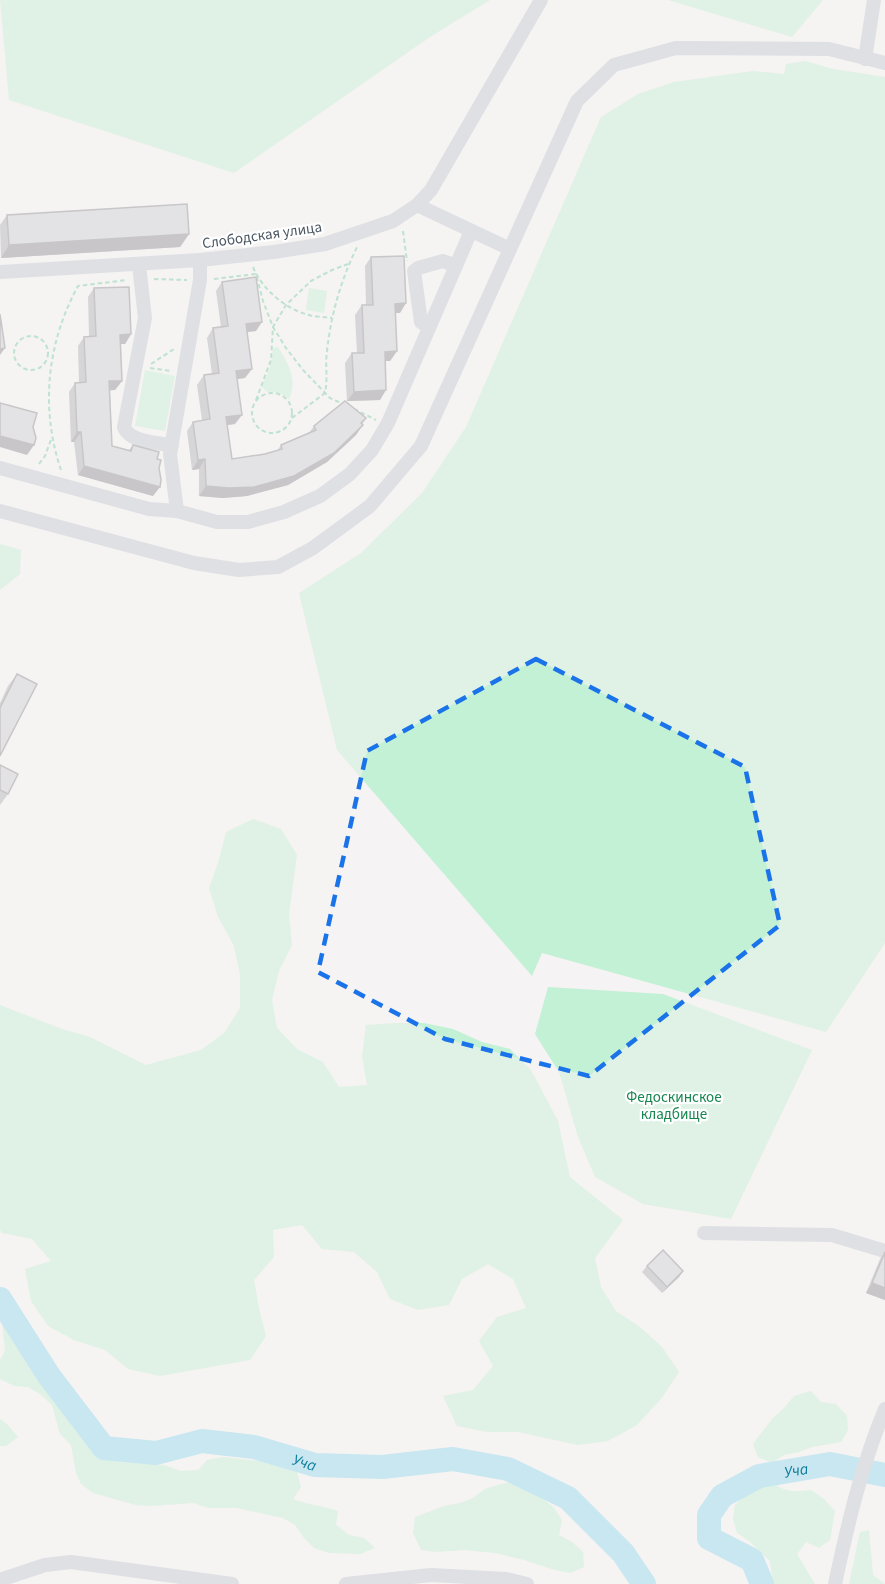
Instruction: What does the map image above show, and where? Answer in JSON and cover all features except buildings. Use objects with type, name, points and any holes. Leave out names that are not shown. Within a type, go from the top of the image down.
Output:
[{"type":"street","points":[[510,249],[417,206],[431,190],[541,0]]},
{"type":"street","points":[[866,59],[874,0]]},
{"type":"street","points":[[0,511],[194,563],[239,570],[278,567],[313,549],[370,506],[421,446],[577,101],[614,65],[676,48],[829,49],[885,63]]},
{"type":"street","name":"Слободская улица","points":[[0,272],[200,260],[325,244],[393,221],[417,206]]},
{"type":"street","points":[[0,468],[149,509],[177,511],[217,522],[248,522],[284,512],[320,496],[350,474],[372,450],[387,425],[471,231]]},
{"type":"street","points":[[177,511],[170,454],[200,280],[200,260]]},
{"type":"street","points":[[429,328],[421,322],[414,271],[444,261],[456,266]]},
{"type":"street","points":[[139,264],[145,318],[124,427],[126,432],[134,438],[172,446]]},
{"type":"street","points":[[704,1233],[832,1235],[885,1251]]},
{"type":"street","points":[[835,1584],[856,1489],[885,1409]]},
{"type":"street","points":[[0,1580],[45,1565],[71,1562],[232,1584]]},
{"type":"street","points":[[346,1584],[431,1575],[506,1579],[527,1584]]},
{"type":"path","points":[[400,216],[408,265],[414,271]]},
{"type":"path","points":[[349,264],[311,281],[286,305],[273,327],[271,360],[253,406],[254,424],[264,432],[277,433],[283,430],[292,418],[325,393],[327,352],[332,318],[349,264],[359,242],[357,233]]},
{"type":"path","points":[[249,255],[273,327],[303,370],[330,398],[387,425]]},
{"type":"path","points":[[66,486],[52,437],[48,394],[55,344],[63,316],[78,286],[140,279],[200,280],[256,274]]},
{"type":"path","points":[[256,274],[265,287],[286,305],[309,315],[332,318]]},
{"type":"path","points":[[184,374],[145,367],[162,357],[191,333]]},
{"type":"path","points":[[31,336],[37,337],[46,345],[48,356],[42,366],[31,370],[20,365],[14,355],[15,349],[21,340],[31,336]]},
{"type":"path","points":[[256,400],[267,393],[279,394],[289,402],[292,408],[292,418]]},
{"type":"path","points":[[30,476],[45,456],[52,437]]},
{"type":"highlighted area","points":[[536,659],[745,767],[780,925],[589,1076],[445,1039],[318,972],[367,751]]},
{"type":"green space","points":[[0,0],[490,0],[430,37],[234,173],[9,100]]},
{"type":"green space","points":[[668,0],[823,0],[792,37]]},
{"type":"green space","points":[[805,61],[833,69],[885,77],[885,943],[826,1032],[542,953],[532,976],[337,750],[299,593],[361,553],[422,493],[466,427],[601,117],[638,94],[674,82],[753,71],[784,74],[786,64]]},
{"type":"green space","points":[[309,288],[327,291],[324,313],[306,310]]},
{"type":"green space","points":[[278,347],[292,378],[292,392],[289,399],[279,393],[267,392],[261,386],[270,368],[273,348]]},
{"type":"green space","points":[[145,370],[175,376],[165,431],[135,426]]},
{"type":"green space","points":[[0,544],[21,550],[20,574],[0,590]]},
{"type":"green space","points":[[253,819],[281,829],[297,855],[289,914],[292,945],[279,971],[272,1000],[277,1028],[297,1049],[323,1062],[339,1087],[367,1085],[362,1056],[366,1025],[424,1023],[453,1029],[482,1042],[510,1049],[531,1070],[558,1121],[570,1177],[623,1220],[595,1258],[601,1287],[616,1311],[640,1327],[662,1347],[679,1372],[661,1399],[637,1425],[608,1441],[578,1445],[518,1432],[487,1432],[457,1426],[443,1396],[473,1390],[493,1366],[479,1341],[497,1317],[526,1308],[513,1279],[488,1264],[462,1279],[449,1305],[418,1310],[390,1299],[377,1272],[354,1252],[322,1249],[302,1225],[273,1230],[274,1257],[254,1280],[266,1336],[250,1360],[160,1376],[128,1369],[105,1350],[74,1340],[48,1326],[31,1301],[25,1269],[51,1261],[32,1239],[2,1233],[0,1230],[0,1005],[62,1029],[90,1037],[146,1065],[201,1050],[224,1033],[240,1008],[240,975],[234,946],[218,917],[209,888],[226,832]]},
{"type":"green space","name":"Федоскинское кладбище","points":[[548,987],[663,994],[812,1050],[731,1219],[643,1204],[595,1177],[578,1137],[559,1072],[535,1034]]},
{"type":"green space","points":[[2,1321],[16,1327],[27,1348],[93,1447],[105,1456],[120,1462],[164,1465],[181,1471],[198,1470],[207,1460],[223,1457],[268,1462],[297,1472],[301,1487],[293,1499],[338,1511],[336,1525],[349,1535],[364,1538],[375,1548],[360,1554],[329,1553],[314,1548],[295,1525],[283,1518],[237,1508],[208,1508],[194,1503],[136,1505],[93,1493],[81,1484],[76,1473],[71,1445],[60,1434],[52,1405],[28,1387],[14,1386],[0,1379],[0,1360],[5,1351]]},
{"type":"green space","points":[[811,1391],[821,1402],[836,1404],[847,1416],[848,1430],[841,1442],[784,1455],[772,1463],[758,1457],[753,1444],[772,1419],[794,1396]]},
{"type":"green space","points":[[0,1419],[18,1437],[6,1446],[0,1446]]},
{"type":"green space","points":[[516,1481],[554,1508],[562,1520],[559,1535],[572,1542],[583,1552],[584,1567],[570,1573],[495,1553],[421,1550],[413,1533],[415,1517],[473,1498],[485,1489]]},
{"type":"green space","points":[[771,1481],[790,1491],[811,1490],[835,1511],[830,1540],[819,1548],[806,1542],[797,1554],[815,1584],[773,1584],[770,1561],[737,1533],[733,1519],[735,1505],[757,1483]]},
{"type":"green space","points":[[869,1530],[873,1575],[885,1584],[849,1584],[860,1532]]},
{"type":"waterway","name":"Уча","points":[[0,1299],[49,1376],[104,1448],[156,1453],[202,1441],[254,1447],[315,1465],[382,1467],[453,1459],[508,1469],[568,1498],[623,1553],[644,1584]]},
{"type":"waterway","name":"Уча","points":[[762,1584],[752,1560],[709,1538],[709,1515],[722,1496],[759,1476],[830,1464],[885,1475]]}]
